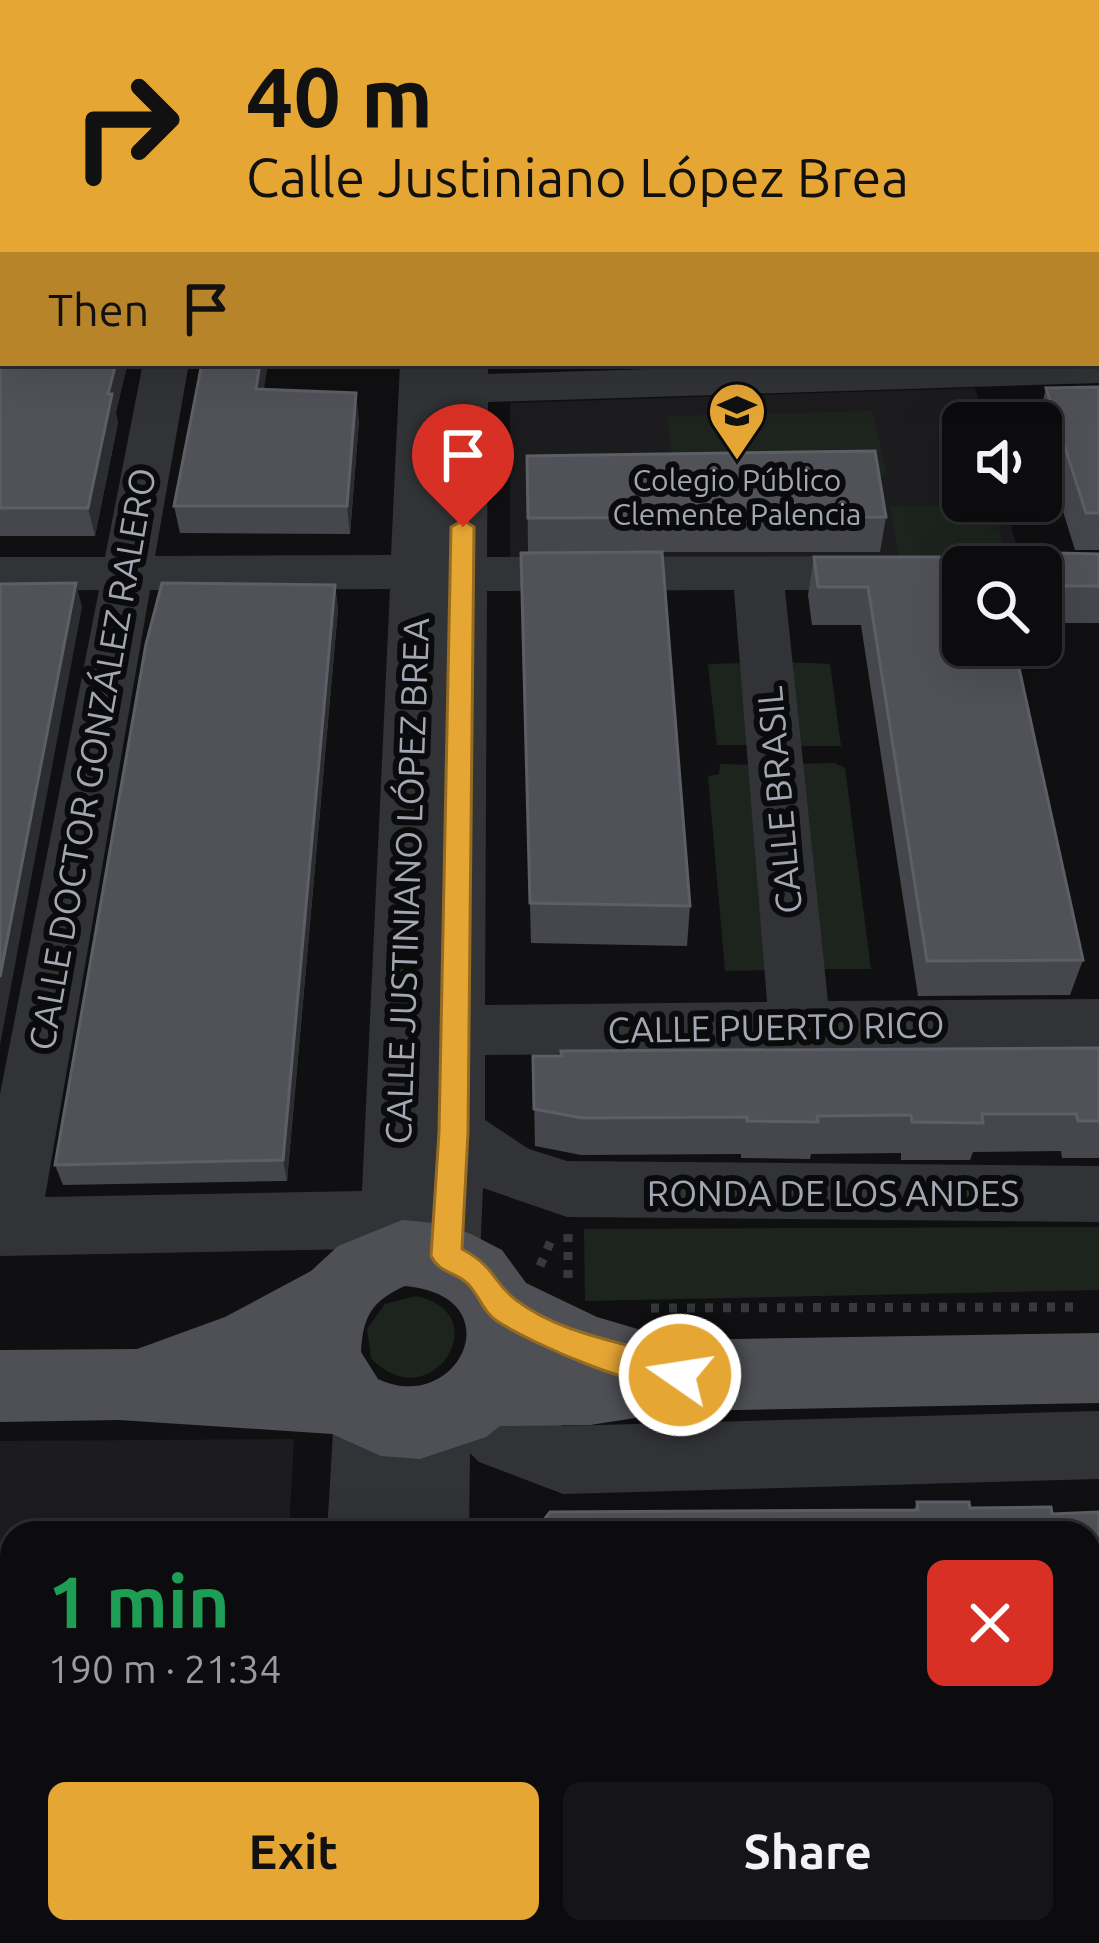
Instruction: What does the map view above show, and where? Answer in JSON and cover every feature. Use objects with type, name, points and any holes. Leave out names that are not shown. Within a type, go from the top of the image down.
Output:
[{"type":"main road","points":[[392,1257],[323,1319],[321,1353],[330,1378],[421,1405],[505,1350],[535,1296]]},
{"type":"main road","points":[[119,1384],[198,1367],[264,1337],[392,1257],[478,1273],[535,1296],[584,1348],[680,1375]]},
{"type":"main road","points":[[0,1386],[119,1384],[421,1405],[680,1375],[1099,1368]]},
{"type":"street","name":"CALLE DOCTOR GONZÁLEZ RALERO","points":[[4,1227],[165,366]]},
{"type":"street","points":[[451,372],[1099,369]]},
{"type":"street","name":"CALLE JUSTINIANO LÓPEZ BREA","points":[[392,1257],[451,372]]},
{"type":"street","points":[[0,574],[942,572]]},
{"type":"street","name":"CALLE JUSTINIANO LÓPEZ BREA","points":[[392,1257],[453,1132],[440,573]]},
{"type":"street","name":"CALLE BRASIL","points":[[758,574],[800,1026]]},
{"type":"street","name":"CALLE PUERTO RICO","points":[[452,1030],[1099,1024]]},
{"type":"street","name":"RONDA DE LOS ANDES","points":[[453,1132],[478,1155],[508,1172],[567,1189],[1099,1194]]},
{"type":"street","points":[[4,1227],[298,1219],[392,1257]]},
{"type":"street","points":[[421,1405],[563,1460],[1099,1444]]},
{"type":"street","points":[[369,1521],[421,1405]]},
{"type":"street","points":[[421,1405],[431,1521]]},
{"type":"path","points":[[535,1296],[567,1189]]},
{"type":"path","points":[[634,1308],[1099,1306]]},
{"type":"shaded area","name":"Colegio Público Clemente Palencia","points":[[975,388],[979,402],[942,402],[942,522],[1010,522],[1016,546],[942,546],[942,564],[510,563],[510,403]]},
{"type":"shaded area","points":[[872,411],[887,475],[675,480],[667,416]]},
{"type":"shaded area","points":[[890,506],[942,506],[942,522],[998,522],[1003,546],[942,546],[942,557],[899,557]]},
{"type":"shaded area","points":[[786,662],[830,664],[841,746],[789,746]]},
{"type":"shaded area","points":[[747,663],[758,745],[717,745],[708,664]]},
{"type":"shaded area","points":[[835,763],[845,768],[871,969],[818,969],[788,764]]},
{"type":"shaded area","points":[[720,764],[761,765],[776,970],[725,971],[708,776],[719,774]]},
{"type":"shaded area","points":[[1099,1227],[1099,1290],[585,1301],[584,1229]]},
{"type":"shaded area","points":[[416,1296],[441,1306],[453,1322],[454,1340],[447,1357],[433,1371],[414,1377],[393,1374],[371,1358],[367,1329],[385,1304]]},
{"type":"shaded area","points":[[294,1439],[290,1521],[0,1521],[0,1441]]},
{"type":"building","points":[[0,366],[115,366],[88,508],[0,508]]},
{"type":"building","points":[[201,366],[260,366],[256,389],[356,393],[347,506],[174,506]]},
{"type":"building","points":[[1099,387],[1099,513],[1086,513],[1062,438],[1062,402],[1050,402],[1046,388]]},
{"type":"building","points":[[875,451],[886,517],[528,518],[527,456]]},
{"type":"building","points":[[662,552],[690,906],[530,903],[521,553]]},
{"type":"building","points":[[1062,553],[1099,554],[1099,586],[1062,586]]},
{"type":"building","points":[[814,557],[942,557],[942,666],[1019,666],[1083,960],[927,961],[868,587],[818,587]]},
{"type":"building","points":[[76,583],[0,977],[0,584]]},
{"type":"building","points":[[162,583],[335,585],[283,1160],[55,1165],[146,644]]},
{"type":"building","points":[[1099,1048],[1099,1121],[1078,1121],[1076,1114],[982,1114],[983,1123],[912,1122],[911,1115],[817,1116],[818,1122],[747,1121],[747,1117],[582,1118],[534,1109],[533,1056],[562,1056],[561,1051]]},
{"type":"building","points":[[917,1502],[969,1502],[970,1508],[1099,1512],[1099,1521],[543,1521],[550,1512],[918,1510]]},
{"type":"place","name":"Colegio Público Clemente Palencia","points":[[737,462]]},
{"type":"route","points":[[463,527],[447,1256],[478,1273],[502,1308],[542,1330],[629,1363],[680,1375]]}]
